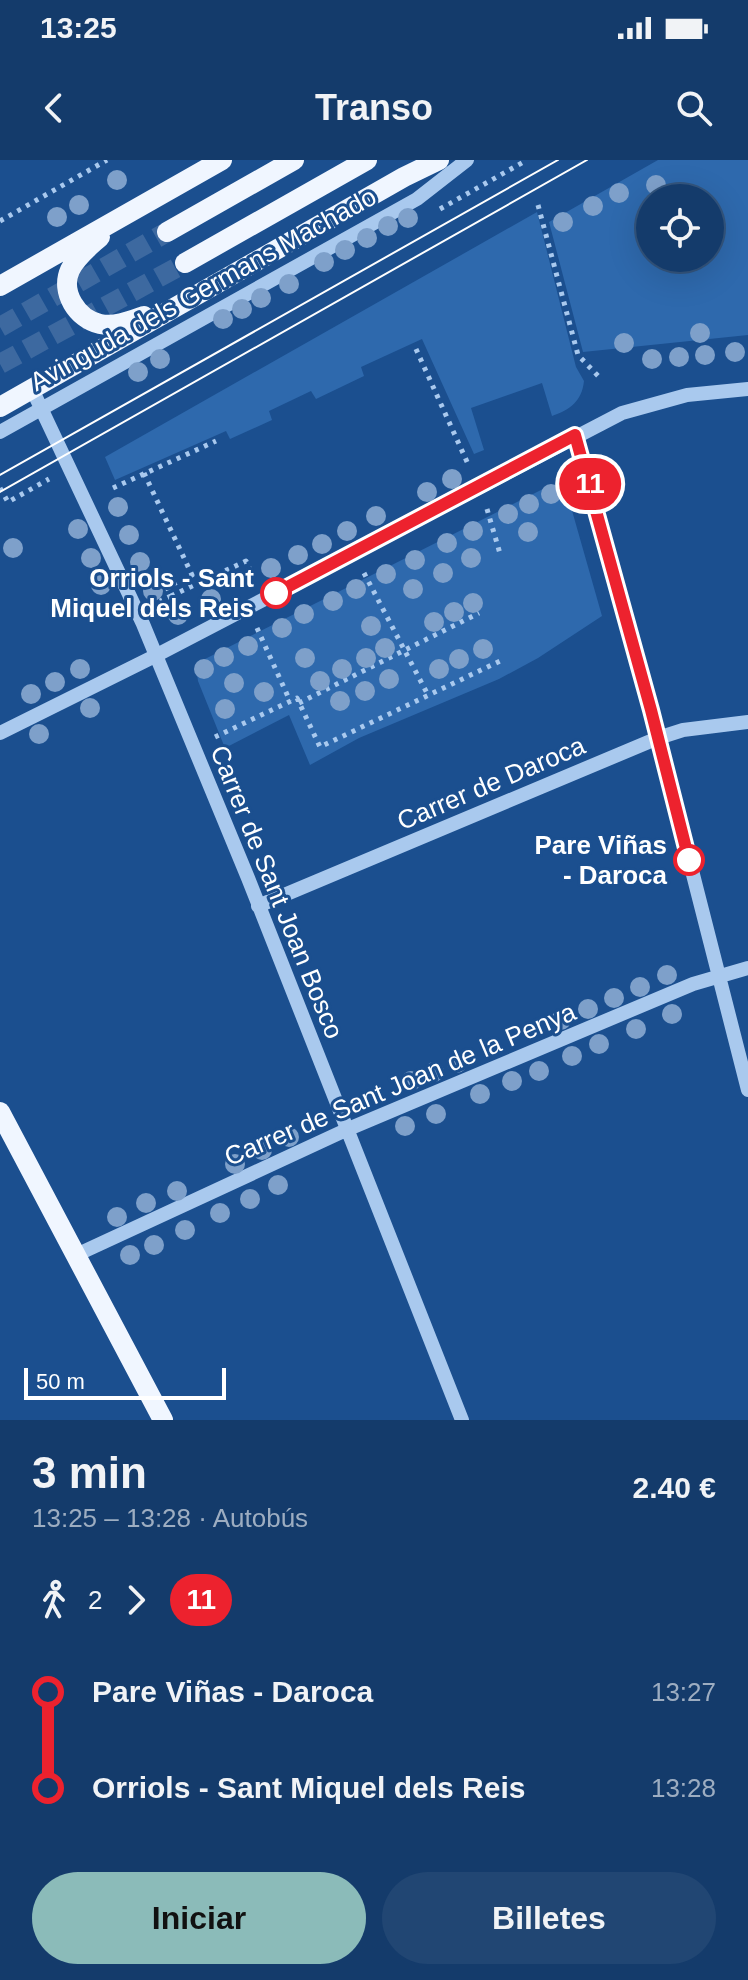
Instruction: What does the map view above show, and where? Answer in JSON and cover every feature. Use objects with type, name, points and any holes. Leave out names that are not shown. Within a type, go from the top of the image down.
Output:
[{"type":"main road","points":[[0,286],[222,160]]},
{"type":"main road","points":[[167,232],[294,160]]},
{"type":"main road","name":"Avinguda dels Germans Machado","points":[[185,263],[367,160]]},
{"type":"main road","name":"Avinguda dels Germans Machado","points":[[0,407],[439,160]]},
{"type":"main road","points":[[123,216],[78,258],[69,273],[67,292],[71,303],[98,324],[120,324],[181,304]]},
{"type":"main road","points":[[0,1112],[163,1420]]},
{"type":"street","name":"Avinguda dels Germans Machado","points":[[0,432],[417,199],[467,160]]},
{"type":"street","name":"Carrer de Sant Joan Bosco","points":[[32,389],[143,624],[462,1420]]},
{"type":"street","points":[[0,733],[155,656],[622,413],[687,395],[748,389]]},
{"type":"street","points":[[575,435],[658,738],[748,1090]]},
{"type":"street","name":"Carrer de Daroca","points":[[258,906],[658,738],[683,730],[748,722]]},
{"type":"street","name":"Carrer de Sant Joan de la Penya","points":[[76,1255],[346,1130],[718,975],[748,968]]},
{"type":"path","points":[[0,221],[107,160]]},
{"type":"path","points":[[538,205],[578,355],[601,379]]},
{"type":"path","points":[[416,349],[468,464]]},
{"type":"path","points":[[113,488],[216,441]]},
{"type":"path","points":[[144,473],[192,575],[167,587],[171,596]]},
{"type":"path","points":[[0,488],[8,502],[49,479]]},
{"type":"path","points":[[487,509],[501,557]]},
{"type":"path","points":[[160,601],[246,561],[251,572]]},
{"type":"path","points":[[224,571],[230,583]]},
{"type":"path","points":[[364,573],[428,695]]},
{"type":"path","points":[[299,703],[479,613]]},
{"type":"path","points":[[257,628],[290,701]]},
{"type":"path","points":[[215,737],[297,698],[320,747],[500,661]]},
{"type":"shaded area","points":[[658,160],[748,160],[748,335],[583,352],[549,222]]},
{"type":"shaded area","points":[[537,212],[576,367],[584,381],[581,394],[570,408],[552,416],[542,383],[471,408],[484,450],[474,454],[422,339],[361,367],[364,376],[316,399],[311,391],[269,411],[272,420],[230,439],[226,431],[115,480],[105,457]]},
{"type":"shaded area","points":[[549,486],[561,489],[569,500],[602,616],[538,658],[499,679],[359,738],[310,765],[289,715],[225,748],[198,681],[197,673],[205,659]]},
{"type":"tunnel","points":[[0,327],[167,232]]},
{"type":"tunnel","points":[[0,364],[185,263]]},
{"type":"tram line","points":[[0,475],[558,160]]},
{"type":"tram line","points":[[0,492],[587,160]]},
{"type":"bus line","name":"11","points":[[276,593],[575,435],[689,860]]},
{"type":"place","name":"Orriols - Sant Miquel dels Reis","points":[[276,593]]},
{"type":"place","name":"Pare Viñas - Daroca","points":[[689,860]]}]
